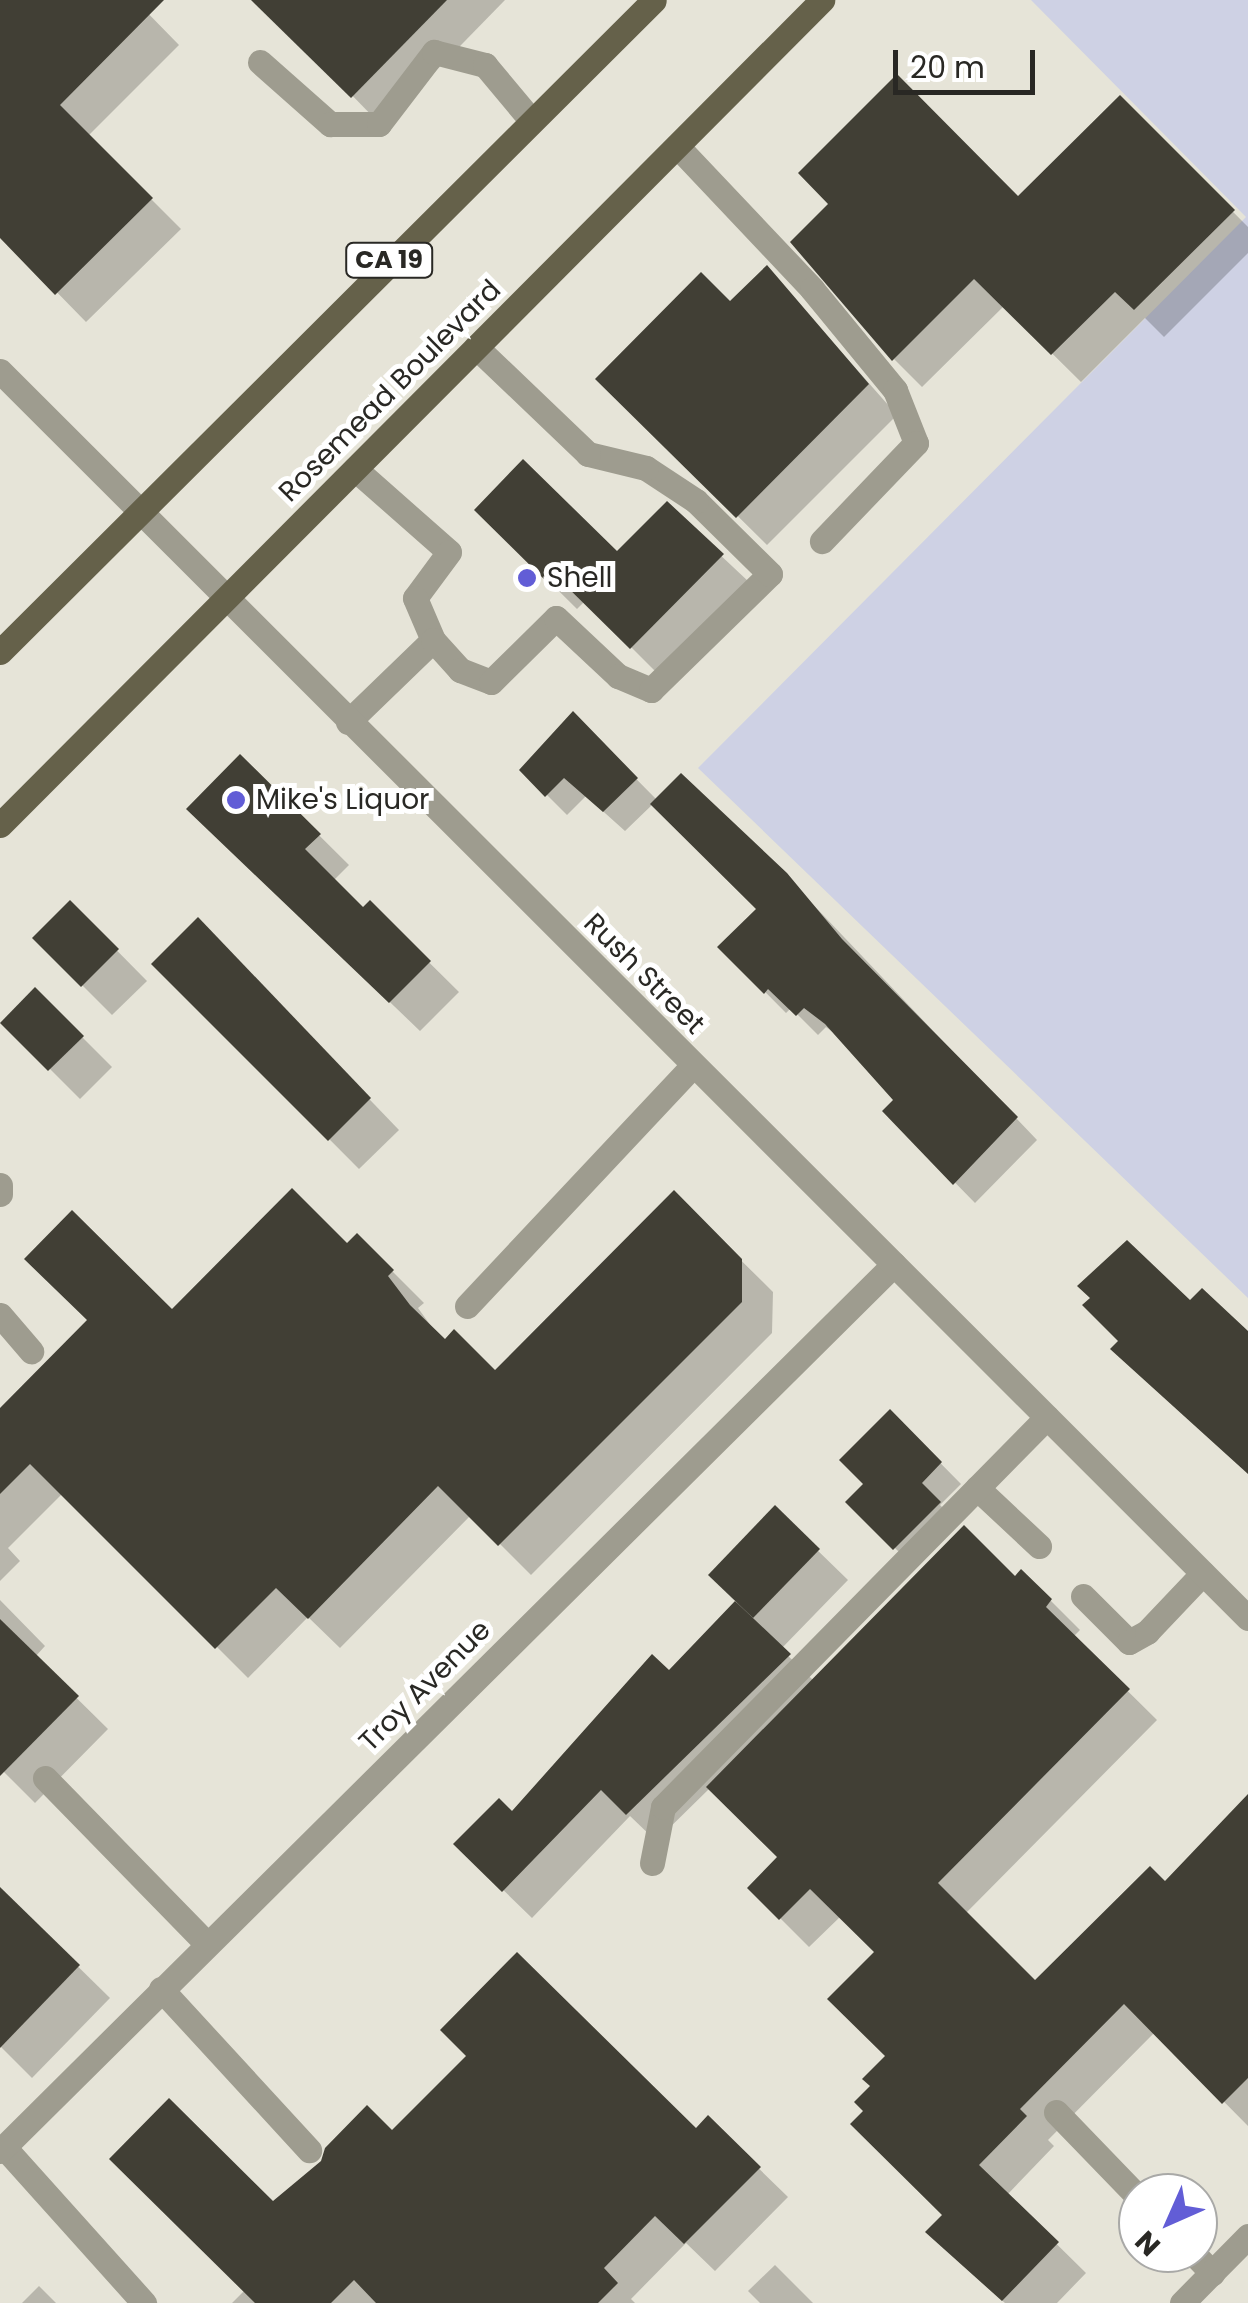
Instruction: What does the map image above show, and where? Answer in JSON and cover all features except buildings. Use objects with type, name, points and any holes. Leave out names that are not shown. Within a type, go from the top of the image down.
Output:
[{"type":"main road","name":"CA 19","points":[[0,652],[138,510],[654,0]]},
{"type":"main road","name":"Rosemead Boulevard","points":[[0,825],[822,0]]},
{"type":"street","points":[[260,62],[330,124],[379,124],[434,52],[486,65],[532,120]]},
{"type":"street","points":[[676,146],[819,297],[896,390],[916,443],[822,541]]},
{"type":"street","points":[[355,468],[449,552],[415,598],[433,640],[460,670],[490,682],[556,618],[618,676],[651,690],[770,574],[679,490],[646,468],[588,454],[476,347]]},
{"type":"street","name":"Rush Street","points":[[0,371],[1248,1618]]},
{"type":"street","points":[[348,722],[433,640]]},
{"type":"street","points":[[467,1306],[694,1065]]},
{"type":"street","points":[[0,1185],[0,1194]]},
{"type":"street","name":"Troy Avenue","points":[[2,2149],[894,1264]]},
{"type":"street","points":[[0,1315],[31,1351]]},
{"type":"street","points":[[652,1863],[663,1807],[1047,1416]]},
{"type":"street","points":[[977,1488],[1039,1546]]},
{"type":"street","points":[[1083,1596],[1129,1642],[1147,1632],[1203,1573]]},
{"type":"street","points":[[45,1778],[206,1944]]},
{"type":"street","points":[[162,1989],[309,2150]]},
{"type":"street","points":[[1056,2112],[1118,2176]]},
{"type":"street","points":[[2,2149],[144,2303]]},
{"type":"street","points":[[1218,2267],[1248,2236]]},
{"type":"street","points":[[1182,2303],[1212,2273]]},
{"type":"shaded area","points":[[1031,0],[1248,0],[1248,1298],[698,768],[1246,217]]},
{"type":"place","name":"Shell","points":[[527,578]]},
{"type":"place","name":"Mike's Liquor","points":[[236,800]]}]
